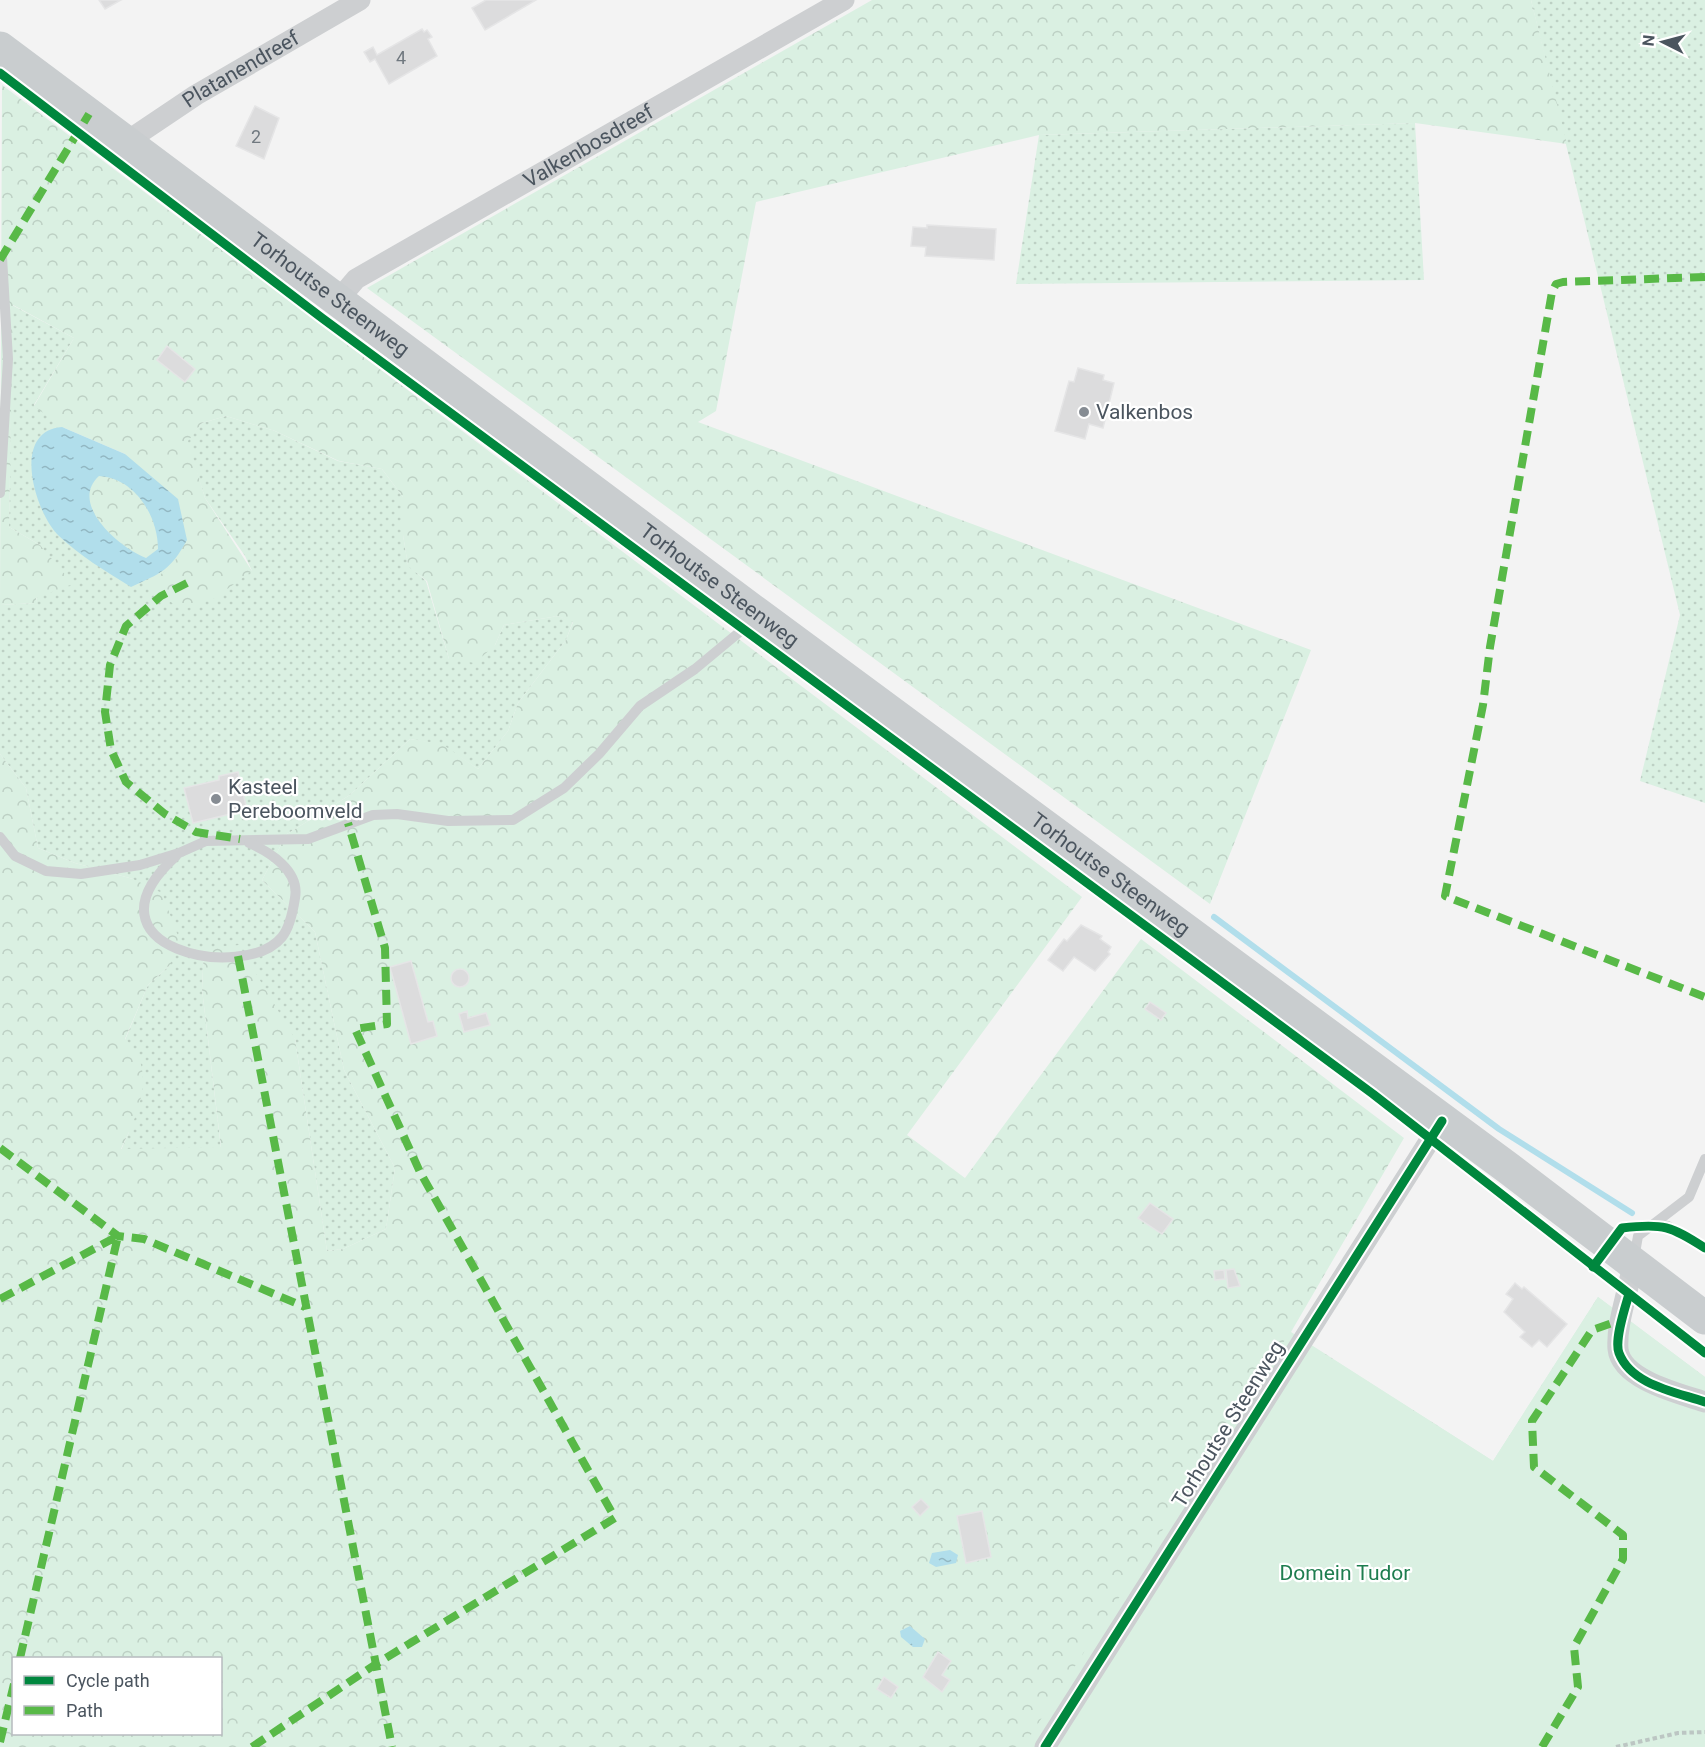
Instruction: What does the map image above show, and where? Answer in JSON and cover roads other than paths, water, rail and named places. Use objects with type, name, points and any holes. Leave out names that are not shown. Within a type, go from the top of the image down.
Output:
[{"type":"main road","name":"Torhoutse Steenweg","points":[[0,48],[1705,1318]]},
{"type":"street","name":"Platanendreef","points":[[126,142],[196,95],[360,0]]},
{"type":"street","name":"Valkenbosdreef","points":[[339,299],[356,279],[844,0]]},
{"type":"street","name":"Torhoutse Steenweg","points":[[1045,1747],[1442,1121]]},
{"type":"street","points":[[1633,1263],[1621,1320],[1618,1351],[1629,1370],[1655,1385],[1705,1402]]},
{"type":"lane","points":[[0,493],[8,359],[2,257]]},
{"type":"lane","points":[[0,837],[15,856],[46,871],[81,874],[116,869],[179,853],[206,841],[240,839],[280,842],[308,839],[373,814],[398,814],[448,821],[513,820],[564,788],[600,754],[640,706],[703,663],[742,630],[755,612]]},
{"type":"lane","points":[[179,853],[157,873],[150,884],[145,903],[147,922],[154,935],[171,947],[190,954],[238,956],[262,951],[282,938],[292,917],[296,890],[288,870],[268,851],[240,839]]},
{"type":"lane","points":[[1633,1263],[1638,1236],[1689,1197],[1705,1159]]},
{"type":"lane","points":[[1654,1224],[1668,1226],[1705,1248]]},
{"type":"water","points":[[62,427],[125,454],[178,499],[187,540],[170,565],[131,587],[103,570],[59,536],[42,510],[32,474],[32,457],[36,442],[46,432]],"holes":[[[99,476],[112,478],[133,491],[149,512],[157,536],[158,549],[146,558],[123,545],[101,524],[93,512],[90,499],[91,487]]]},
{"type":"water","points":[[950,1550],[958,1555],[956,1563],[936,1567],[929,1563],[932,1553]]},
{"type":"water","points":[[910,1626],[925,1639],[922,1647],[913,1647],[901,1637],[900,1631]]},
{"type":"waterway","points":[[1214,917],[1499,1129],[1632,1213]]},
{"type":"place","name":"Valkenbos","points":[[1084,412]]},
{"type":"place","name":"Kasteel Pereboomveld","points":[[216,799]]},
{"type":"park label","name":"Domein Tudor","points":[[1345,1573]]}]
